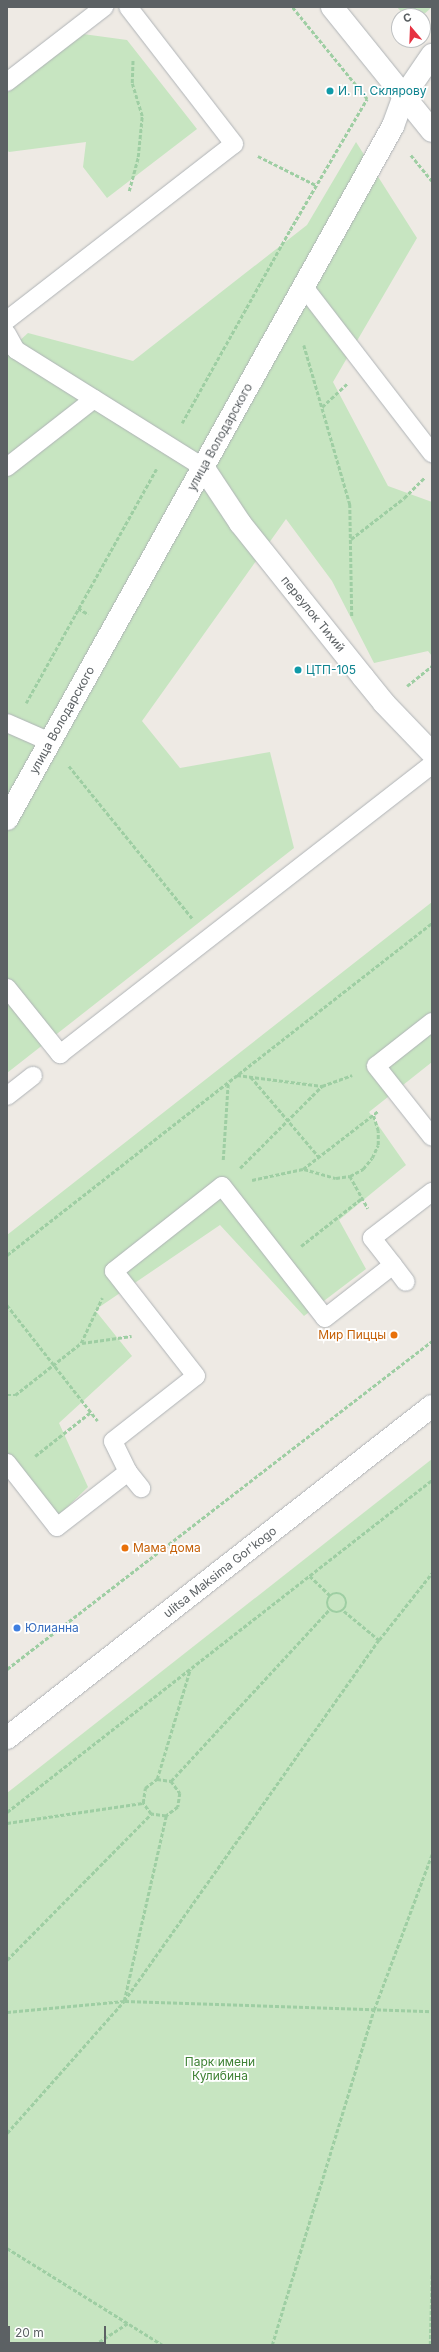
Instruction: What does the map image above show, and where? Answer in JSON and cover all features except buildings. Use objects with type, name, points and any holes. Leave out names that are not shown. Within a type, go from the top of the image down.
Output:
[{"type":"street","points":[[332,7],[432,131]]},
{"type":"street","name":"улица Володарского","points":[[7,819],[393,126],[404,96],[432,55]]},
{"type":"street","name":"переулок Тихий","points":[[203,467],[240,523],[371,687],[432,753]]},
{"type":"street","name":"ulitsa Maksima Gor'kogo","points":[[7,1738],[432,1406]]},
{"type":"lane","points":[[7,82],[104,7]]},
{"type":"lane","points":[[7,320],[234,144],[128,7]]},
{"type":"lane","points":[[304,288],[432,453]]},
{"type":"lane","points":[[7,334],[16,350],[203,467]]},
{"type":"lane","points":[[7,467],[94,399]]},
{"type":"lane","points":[[10,724],[50,742]]},
{"type":"lane","points":[[7,988],[60,1054],[432,764]]},
{"type":"lane","points":[[432,1022],[376,1066],[432,1137]]},
{"type":"lane","points":[[7,1096],[33,1076]]},
{"type":"lane","points":[[141,1488],[128,1472],[113,1441],[196,1376],[114,1271],[222,1186],[325,1318],[393,1265]]},
{"type":"lane","points":[[406,1282],[372,1238],[432,1192]]},
{"type":"lane","points":[[11,1468],[57,1527],[128,1472]]},
{"type":"path","points":[[10,724],[316,185],[366,100],[292,7]]},
{"type":"path","points":[[128,193],[138,157],[142,116],[132,83],[133,55]]},
{"type":"path","points":[[234,144],[316,185]]},
{"type":"path","points":[[411,155],[432,181]]},
{"type":"path","points":[[293,306],[350,504],[353,624]]},
{"type":"path","points":[[322,407],[366,367]]},
{"type":"path","points":[[351,539],[404,498],[426,476]]},
{"type":"path","points":[[50,742],[208,939]]},
{"type":"path","points":[[7,1255],[432,923]]},
{"type":"path","points":[[222,1186],[322,1086],[376,1066]]},
{"type":"path","points":[[237,1075],[322,1086]]},
{"type":"path","points":[[251,1077],[319,1157]]},
{"type":"path","points":[[222,1186],[228,1082]]},
{"type":"path","points":[[222,1186],[304,1169],[399,1095]]},
{"type":"path","points":[[304,1169],[336,1178],[350,1176],[363,1169],[372,1158],[378,1146],[378,1131],[373,1115]]},
{"type":"path","points":[[350,1176],[381,1232]]},
{"type":"path","points":[[281,1262],[362,1198]]},
{"type":"path","points":[[7,1395],[15,1395],[81,1343],[114,1271]]},
{"type":"path","points":[[7,1305],[113,1441]]},
{"type":"path","points":[[81,1343],[161,1332]]},
{"type":"path","points":[[7,1669],[432,1341]]},
{"type":"path","points":[[11,1468],[91,1412]]},
{"type":"path","points":[[7,1812],[432,1480]]},
{"type":"path","points":[[7,2133],[124,2001],[380,1640],[432,1573]]},
{"type":"path","points":[[310,1576],[330,1595]]},
{"type":"path","points":[[338,1593],[346,1597],[348,1604],[344,1611],[336,1614],[329,1610],[327,1602],[330,1595],[338,1593]]},
{"type":"path","points":[[171,1781],[329,1610]]},
{"type":"path","points":[[344,1611],[380,1640]]},
{"type":"path","points":[[166,1816],[151,1814],[143,1803],[145,1788],[157,1779],[191,1669]]},
{"type":"path","points":[[124,2001],[166,1816],[178,1807],[180,1793],[171,1781],[157,1779]]},
{"type":"path","points":[[7,1823],[143,1803]]},
{"type":"path","points":[[7,1960],[151,1814]]},
{"type":"path","points":[[272,2345],[374,2010],[432,1854]]},
{"type":"path","points":[[7,2012],[124,2001],[432,2011]]},
{"type":"path","points":[[7,2248],[163,2345]]},
{"type":"path","points":[[430,2345],[432,2275]]},
{"type":"path","points":[[94,2345],[128,2323]]},
{"type":"green space","points":[[397,7],[432,7],[431,8]]},
{"type":"green space","points":[[83,34],[127,40],[197,129],[107,198],[83,167],[86,142],[9,152],[7,150],[7,93]]},
{"type":"green space","points":[[356,142],[417,238],[333,382],[388,486],[432,502],[432,656],[428,651],[374,663],[332,581],[286,519],[142,721],[180,768],[270,752],[294,848],[7,1073],[7,352],[28,333],[133,361],[307,225]]},
{"type":"green space","points":[[432,902],[432,1062],[369,1112],[406,1165],[339,1220],[366,1269],[304,1316],[220,1225],[95,1310],[132,1356],[59,1423],[88,1487],[51,1523],[7,1477],[7,1235]]},
{"type":"green space","name":"Парк имени Кулибина","points":[[432,1459],[432,2345],[7,2345],[7,1793]]},
{"type":"place","name":"И. П. Склярову","points":[[330,91]]},
{"type":"place","name":"ЦТП-105","points":[[298,670]]},
{"type":"place","name":"Мир Пиццы","points":[[394,1335]]},
{"type":"place","name":"Мама дома","points":[[125,1548]]},
{"type":"place","name":"Юлианна","points":[[17,1628]]}]
